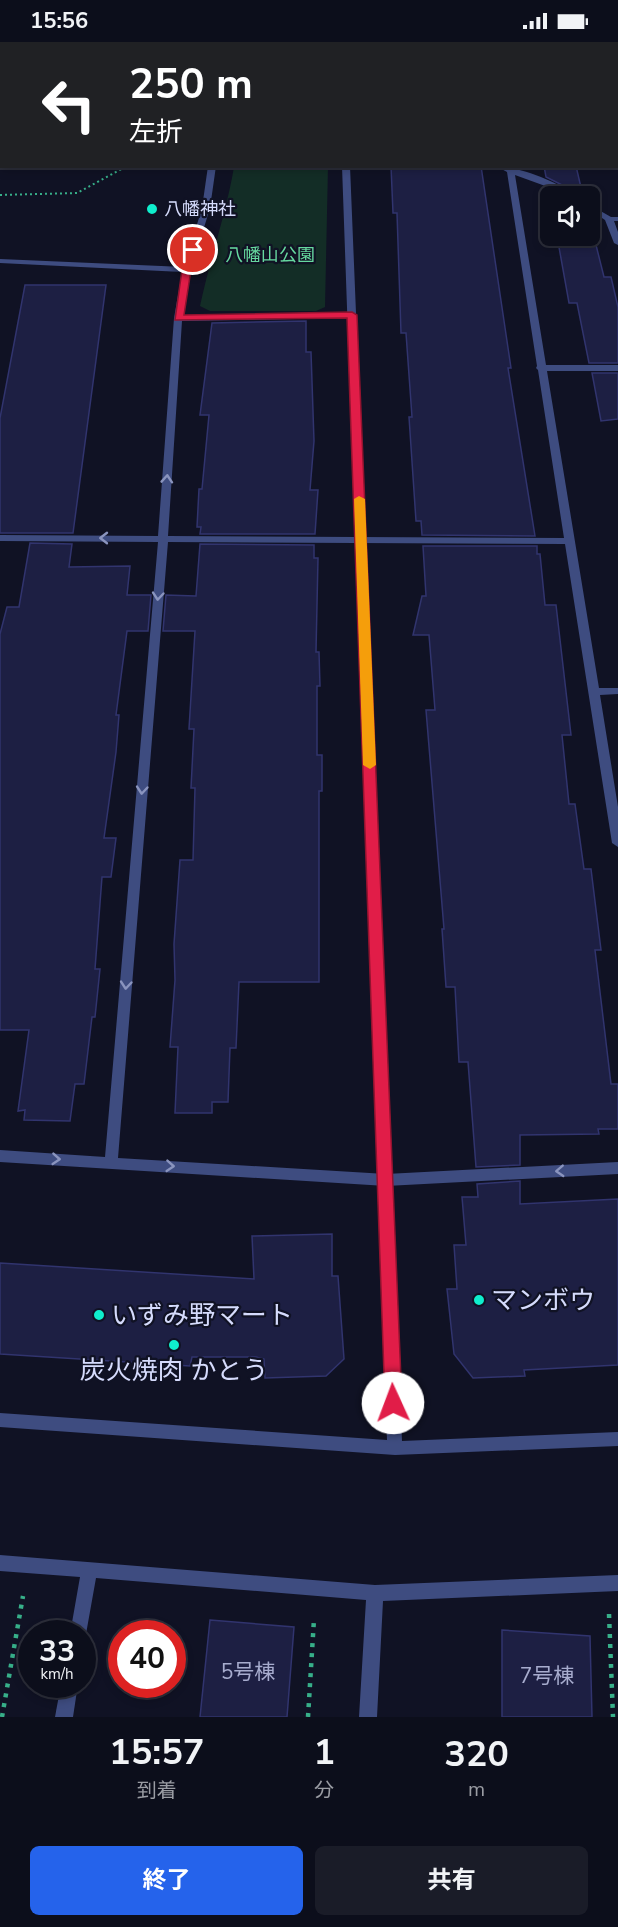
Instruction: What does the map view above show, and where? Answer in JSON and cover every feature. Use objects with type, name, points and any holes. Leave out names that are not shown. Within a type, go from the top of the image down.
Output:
[{"type":"street","points":[[111,1162],[163,538],[178,318],[186,270],[206,208],[212,168]]},
{"type":"street","points":[[346,168],[395,1448]]},
{"type":"street","points":[[503,168],[554,186]]},
{"type":"street","points":[[510,172],[618,843]]},
{"type":"street","points":[[600,212],[614,219],[618,243]]},
{"type":"street","points":[[0,261],[186,270]]},
{"type":"street","points":[[178,318],[352,315]]},
{"type":"street","points":[[540,368],[618,368]]},
{"type":"street","points":[[0,538],[568,541]]},
{"type":"street","points":[[595,692],[618,692]]},
{"type":"street","points":[[0,1156],[386,1180],[618,1168]]},
{"type":"street","points":[[0,1420],[395,1448],[618,1439]]},
{"type":"street","points":[[0,1563],[375,1593],[613,1584]]},
{"type":"street","points":[[80,1620],[89,1570]]},
{"type":"street","points":[[368,1717],[375,1593]]},
{"type":"street","points":[[64,1717],[67,1698]]},
{"type":"path","points":[[0,195],[77,193],[123,168]]},
{"type":"path","points":[[2,1717],[28,1565]]},
{"type":"path","points":[[613,1584],[613,1717]]},
{"type":"path","points":[[308,1717],[317,1588]]},
{"type":"green space","name":"八幡山公園","points":[[234,168],[328,168],[325,307],[316,311],[210,311],[200,306]]},
{"type":"building","points":[[391,168],[481,168],[511,368],[508,368],[535,536],[422,535],[421,521],[416,521],[406,333],[401,333],[397,213],[393,213]]},
{"type":"building","points":[[544,168],[576,168],[581,186],[564,186],[546,177]]},
{"type":"building","points":[[559,246],[596,246],[604,277],[611,277],[618,307],[618,363],[589,363],[577,303],[569,303]]},
{"type":"building","points":[[25,285],[106,285],[73,533],[0,533],[0,418]]},
{"type":"building","points":[[306,321],[306,352],[311,352],[314,441],[310,490],[318,490],[315,534],[200,534],[201,527],[197,527],[199,489],[202,489],[209,415],[200,415],[212,323]]},
{"type":"building","points":[[592,373],[618,373],[618,419],[601,421]]},
{"type":"building","points":[[30,543],[72,544],[69,567],[130,566],[127,595],[151,595],[148,631],[127,631],[116,715],[119,715],[116,752],[104,838],[116,838],[111,877],[102,877],[95,969],[100,969],[95,1017],[92,1017],[84,1084],[75,1084],[70,1121],[24,1120],[25,1110],[18,1111],[29,1030],[0,1030],[0,634],[7,607],[19,607]]},
{"type":"building","points":[[200,544],[314,545],[314,558],[318,558],[316,652],[319,652],[320,686],[317,686],[317,755],[322,755],[322,791],[319,791],[319,982],[239,982],[236,1048],[230,1048],[228,1102],[212,1102],[212,1113],[175,1113],[178,1047],[170,1047],[175,980],[174,944],[180,860],[193,860],[195,788],[191,788],[194,729],[189,729],[195,631],[163,631],[166,595],[196,596]]},
{"type":"building","points":[[423,546],[537,546],[537,554],[540,554],[545,605],[556,605],[571,735],[562,735],[569,804],[575,804],[584,869],[591,869],[601,950],[595,950],[611,1084],[618,1084],[618,1129],[598,1129],[599,1134],[520,1135],[520,1165],[476,1167],[468,1062],[459,1062],[455,987],[446,987],[442,929],[444,929],[426,710],[435,710],[429,635],[413,635],[422,596],[426,596]]},
{"type":"building","points":[[520,1181],[520,1204],[618,1199],[618,1365],[524,1370],[525,1376],[473,1378],[454,1354],[447,1289],[457,1289],[454,1245],[466,1245],[462,1197],[478,1197],[477,1184]]},
{"type":"building","points":[[332,1234],[332,1276],[338,1276],[344,1359],[326,1376],[265,1378],[264,1359],[256,1357],[192,1357],[190,1366],[0,1354],[0,1263],[254,1279],[252,1236]]},
{"type":"building","points":[[210,1620],[294,1627],[287,1717],[200,1717]]},
{"type":"building","points":[[502,1630],[590,1636],[592,1717],[502,1717]]},
{"type":"slow traffic","points":[[359,499],[370,765]]},
{"type":"place","name":"八幡神社","points":[[152,209]]},
{"type":"place","name":"マンボウ","points":[[479,1300]]},
{"type":"place","name":"いずみ野マート","points":[[99,1315]]},
{"type":"place","name":"炭火焼肉 かとう","points":[[174,1345]]},
{"type":"route","points":[[193,250],[186,270],[178,318],[352,315],[393,1403]]}]
